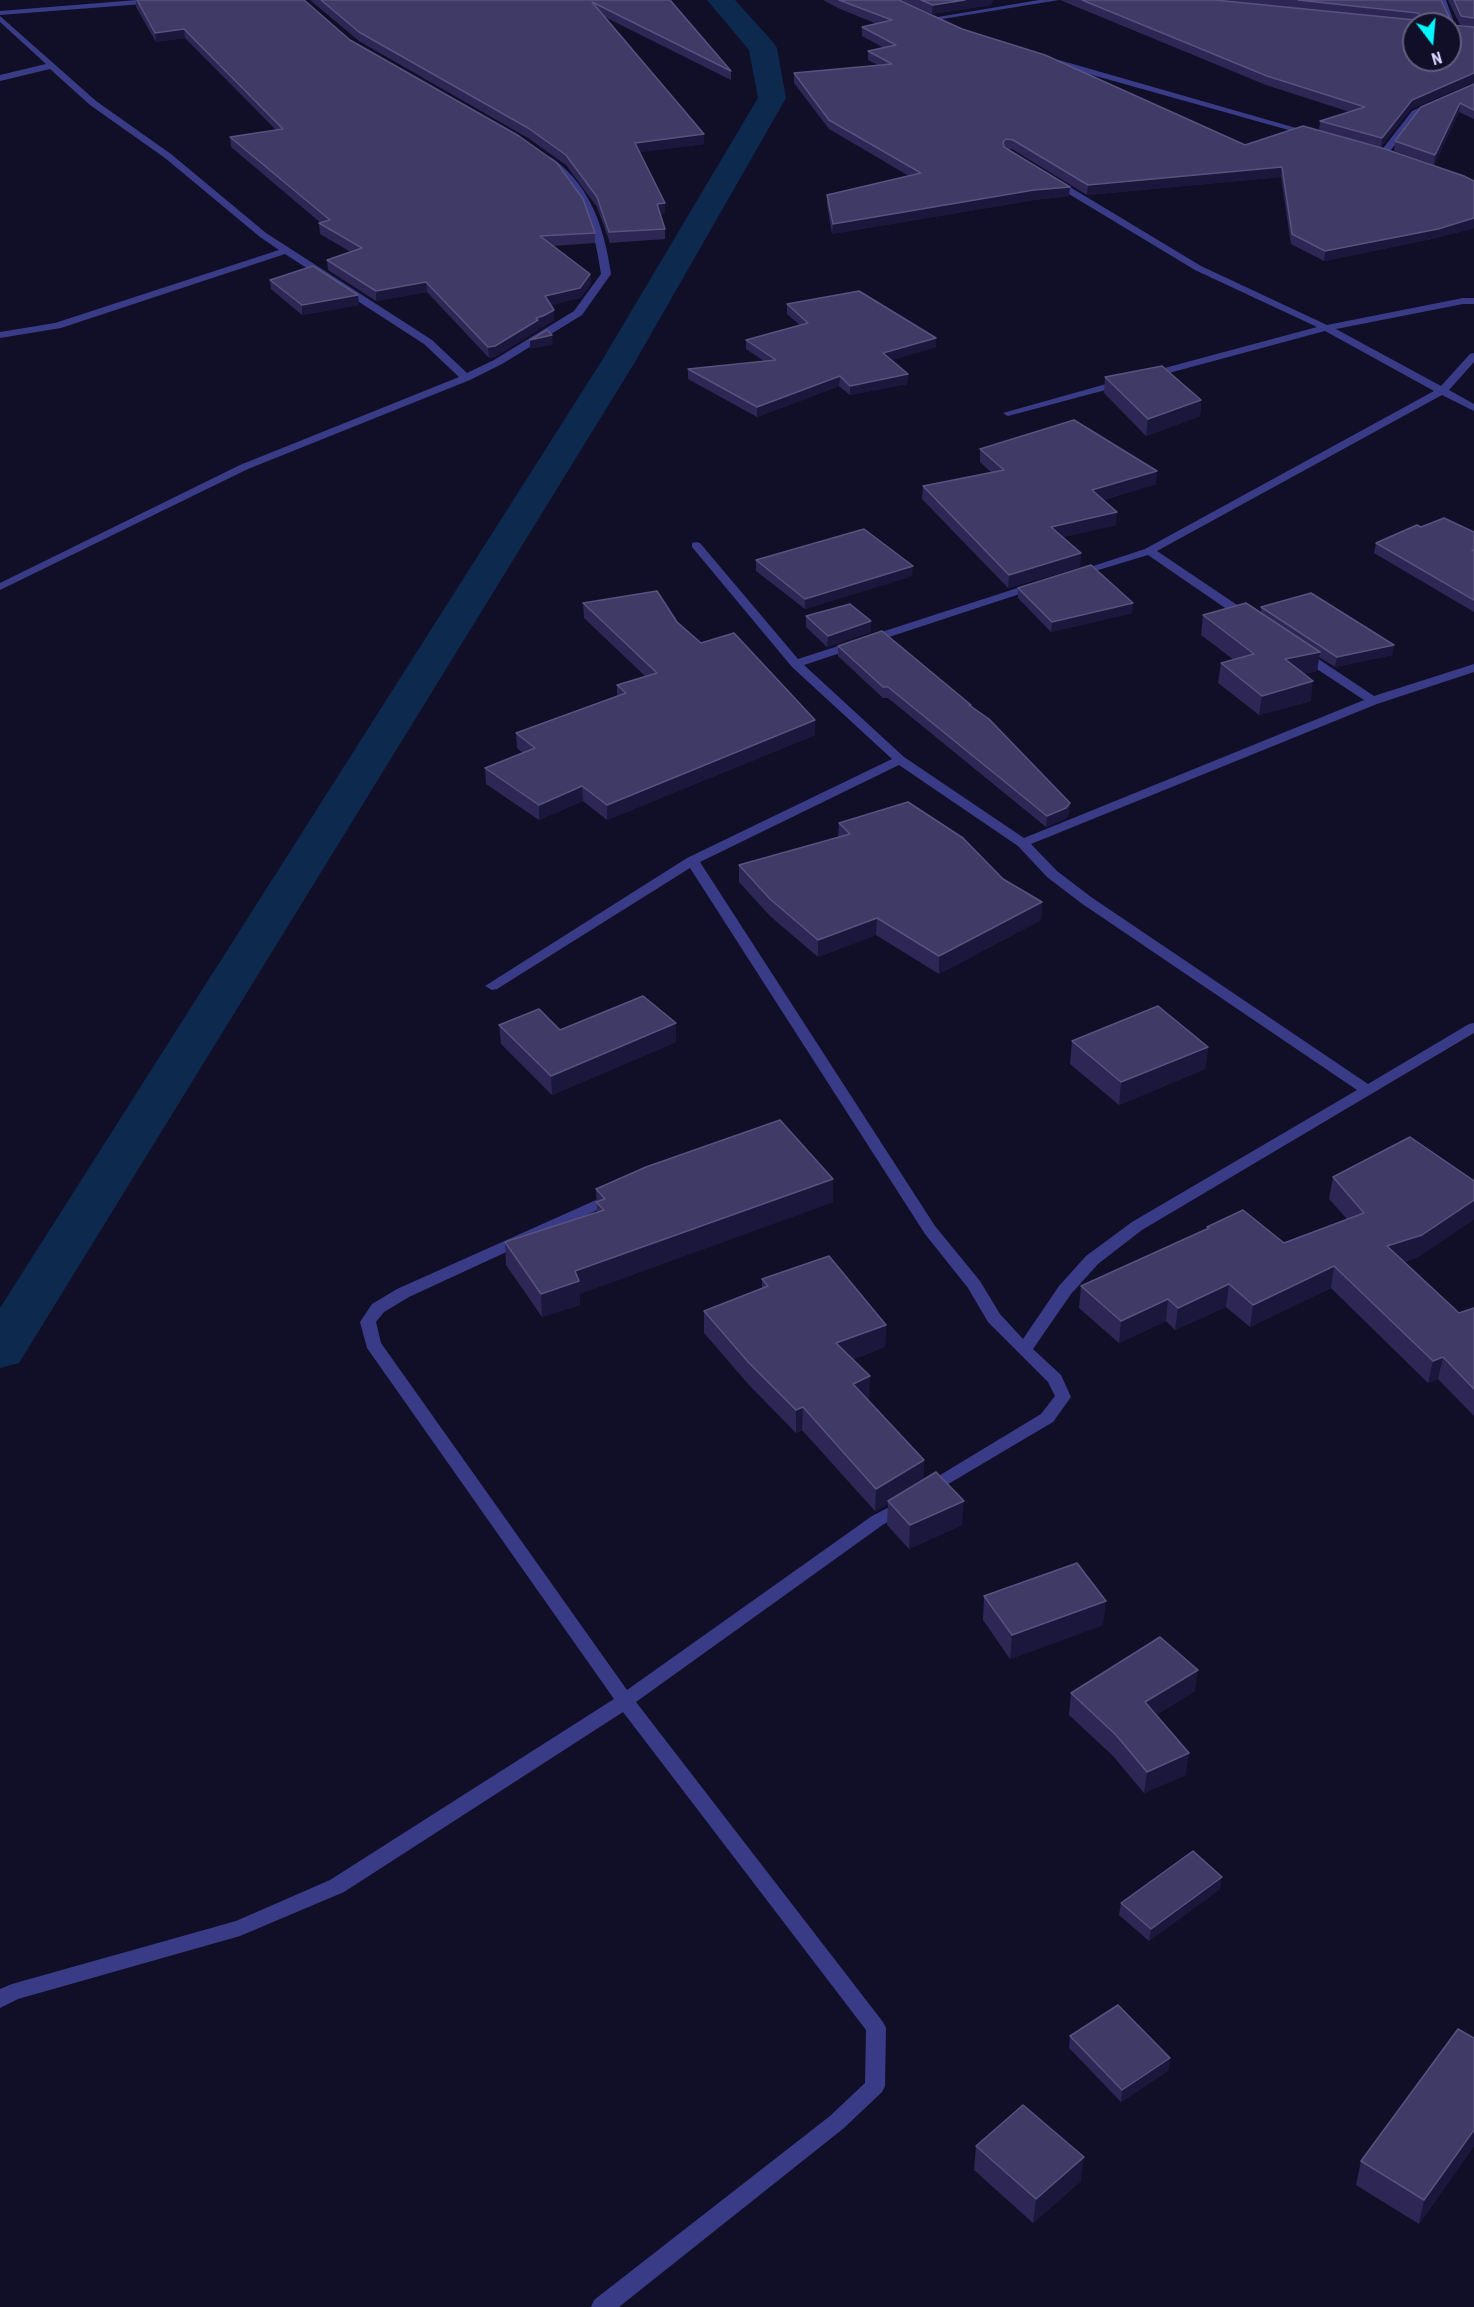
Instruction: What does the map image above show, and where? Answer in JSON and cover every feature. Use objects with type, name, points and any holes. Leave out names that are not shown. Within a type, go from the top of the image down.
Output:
[{"type":"street","points":[[0,12],[169,0]]},
{"type":"street","points":[[930,20],[1055,0]]},
{"type":"street","points":[[919,15],[948,27]]},
{"type":"street","points":[[0,18],[93,103],[168,156],[263,235],[428,342],[466,378]]},
{"type":"street","points":[[1042,58],[1328,138]]},
{"type":"street","points":[[0,78],[50,66]]},
{"type":"street","points":[[1384,153],[1415,113],[1445,100]]},
{"type":"street","points":[[0,587],[244,467],[466,378],[498,362],[578,313],[606,273],[602,240],[590,208],[562,169],[534,149]]},
{"type":"street","points":[[1373,150],[1396,157]]},
{"type":"street","points":[[1038,171],[1198,268],[1326,328],[1474,408]]},
{"type":"street","points":[[0,335],[57,326],[287,250]]},
{"type":"street","points":[[1144,377],[1326,328],[1463,301],[1474,301]]},
{"type":"street","points":[[796,664],[917,623],[1149,551],[1442,391],[1474,356]]},
{"type":"street","points":[[1008,413],[1133,380]]},
{"type":"street","points":[[696,545],[796,664],[900,760],[1023,843],[1052,874],[1086,900],[1369,1091]]},
{"type":"street","points":[[1149,551],[1256,623]]},
{"type":"street","points":[[1295,649],[1373,701]]},
{"type":"street","points":[[1023,843],[1373,701],[1474,668]]},
{"type":"street","points":[[492,986],[692,861],[900,760]]},
{"type":"street","points":[[4,1994],[240,1928],[337,1886],[625,1701],[878,1520],[1047,1418],[1063,1397],[1055,1379],[994,1318],[974,1285],[930,1230],[692,861]]},
{"type":"street","points":[[1024,1350],[1065,1290],[1092,1260],[1137,1226],[1474,1027]]},
{"type":"street","points":[[602,2307],[837,2122],[875,2086],[876,2028],[625,1701],[373,1344],[368,1322],[378,1308],[403,1293],[633,1188]]},
{"type":"building","points":[[137,0],[304,0],[350,40],[519,136],[557,163],[583,199],[595,233],[540,236],[590,274],[580,288],[545,296],[554,310],[536,318],[538,320],[495,346],[488,347],[426,282],[376,291],[327,260],[362,248],[319,223],[330,220],[230,137],[283,129],[184,29],[155,33]]},
{"type":"building","points":[[321,0],[670,0],[731,71],[592,2],[704,134],[635,143],[665,203],[657,204],[665,229],[609,232],[597,197],[566,155],[528,128],[359,32]]},
{"type":"building","points":[[839,0],[899,0],[962,29],[1045,55],[1245,145],[1303,126],[1382,148],[1464,176],[1474,181],[1474,218],[1438,229],[1325,251],[1292,234],[1282,167],[1088,185],[1013,140],[1006,139],[1003,142],[1004,147],[1070,187],[1034,190],[833,224],[827,195],[921,173],[829,120],[794,73],[892,64],[868,51],[896,45],[862,27],[892,20]]},
{"type":"building","points":[[921,0],[965,0],[933,5]]},
{"type":"building","points":[[1082,0],[1215,0],[1402,19],[1402,72],[1462,72],[1462,26],[1474,27],[1474,73],[1412,100],[1382,138],[1320,121],[1365,107],[1267,76]]},
{"type":"building","points":[[1298,0],[1441,0],[1447,12],[1409,12]]},
{"type":"building","points":[[1454,0],[1474,0],[1474,18],[1462,16],[1462,12],[1459,12]]},
{"type":"building","points":[[1474,84],[1474,110],[1460,103],[1435,155],[1395,141],[1421,107]]},
{"type":"building","points":[[313,266],[358,295],[302,305],[270,280]]},
{"type":"building","points":[[859,291],[936,338],[883,353],[908,374],[850,386],[840,376],[757,407],[688,369],[776,360],[746,340],[808,323],[787,304]]},
{"type":"building","points":[[547,330],[552,335],[530,340]]},
{"type":"building","points":[[1162,366],[1201,400],[1148,419],[1105,377]]},
{"type":"building","points":[[1074,420],[1157,471],[1092,490],[1117,512],[1051,527],[1081,553],[1009,575],[923,486],[1004,470],[980,449]]},
{"type":"building","points":[[1444,518],[1474,532],[1474,550],[1472,550],[1474,551],[1474,600],[1376,543],[1417,525],[1421,527]]},
{"type":"building","points":[[864,529],[913,566],[805,599],[756,560]]},
{"type":"building","points":[[1091,565],[1133,603],[1052,622],[1018,588]]},
{"type":"building","points":[[657,591],[677,622],[701,643],[734,633],[815,720],[607,805],[582,786],[539,805],[485,768],[535,748],[516,733],[626,693],[617,685],[657,673],[583,603]]},
{"type":"building","points":[[1311,593],[1394,645],[1337,657],[1261,607]]},
{"type":"building","points":[[1246,603],[1320,652],[1285,659],[1313,681],[1262,696],[1221,663],[1254,654],[1203,615]]},
{"type":"building","points":[[850,604],[871,621],[828,636],[806,616]]},
{"type":"building","points":[[882,631],[971,705],[969,705],[989,719],[1070,803],[1066,808],[1047,816],[888,687],[883,687],[838,646]]},
{"type":"building","points":[[908,802],[963,838],[1003,879],[1042,902],[939,956],[877,918],[818,940],[770,899],[739,865],[850,834],[839,823]]},
{"type":"building","points":[[643,996],[676,1023],[551,1076],[499,1025],[539,1009],[560,1030]]},
{"type":"building","points":[[1158,1006],[1208,1047],[1121,1082],[1072,1041]]},
{"type":"building","points":[[780,1120],[833,1179],[575,1271],[579,1281],[541,1294],[505,1242],[604,1210],[596,1202],[605,1199],[596,1189],[646,1167]]},
{"type":"building","points":[[1410,1137],[1474,1181],[1474,1200],[1422,1235],[1387,1246],[1459,1313],[1474,1308],[1474,1389],[1443,1357],[1433,1361],[1334,1266],[1253,1305],[1229,1284],[1178,1308],[1168,1299],[1121,1321],[1081,1286],[1209,1228],[1207,1227],[1243,1210],[1284,1243],[1364,1213],[1333,1177]]},
{"type":"building","points":[[829,1256],[886,1325],[836,1343],[870,1376],[853,1384],[924,1460],[876,1489],[803,1407],[796,1410],[749,1363],[704,1311],[768,1286],[762,1279]]},
{"type":"building","points":[[936,1472],[964,1501],[910,1525],[888,1501]]},
{"type":"building","points":[[1077,1563],[1106,1601],[1012,1635],[984,1596]]},
{"type":"building","points":[[1160,1637],[1198,1670],[1145,1702],[1189,1753],[1147,1772],[1116,1735],[1071,1693]]},
{"type":"building","points":[[1193,1851],[1222,1877],[1151,1929],[1121,1903]]},
{"type":"building","points":[[1118,2005],[1170,2058],[1122,2090],[1070,2036]]},
{"type":"building","points":[[1458,2029],[1474,2038],[1474,2130],[1424,2200],[1361,2161]]},
{"type":"building","points":[[1023,2105],[1084,2157],[1036,2199],[976,2146]]},
{"type":"waterway","points":[[0,1350],[618,362],[772,98],[763,48],[720,0]]}]
